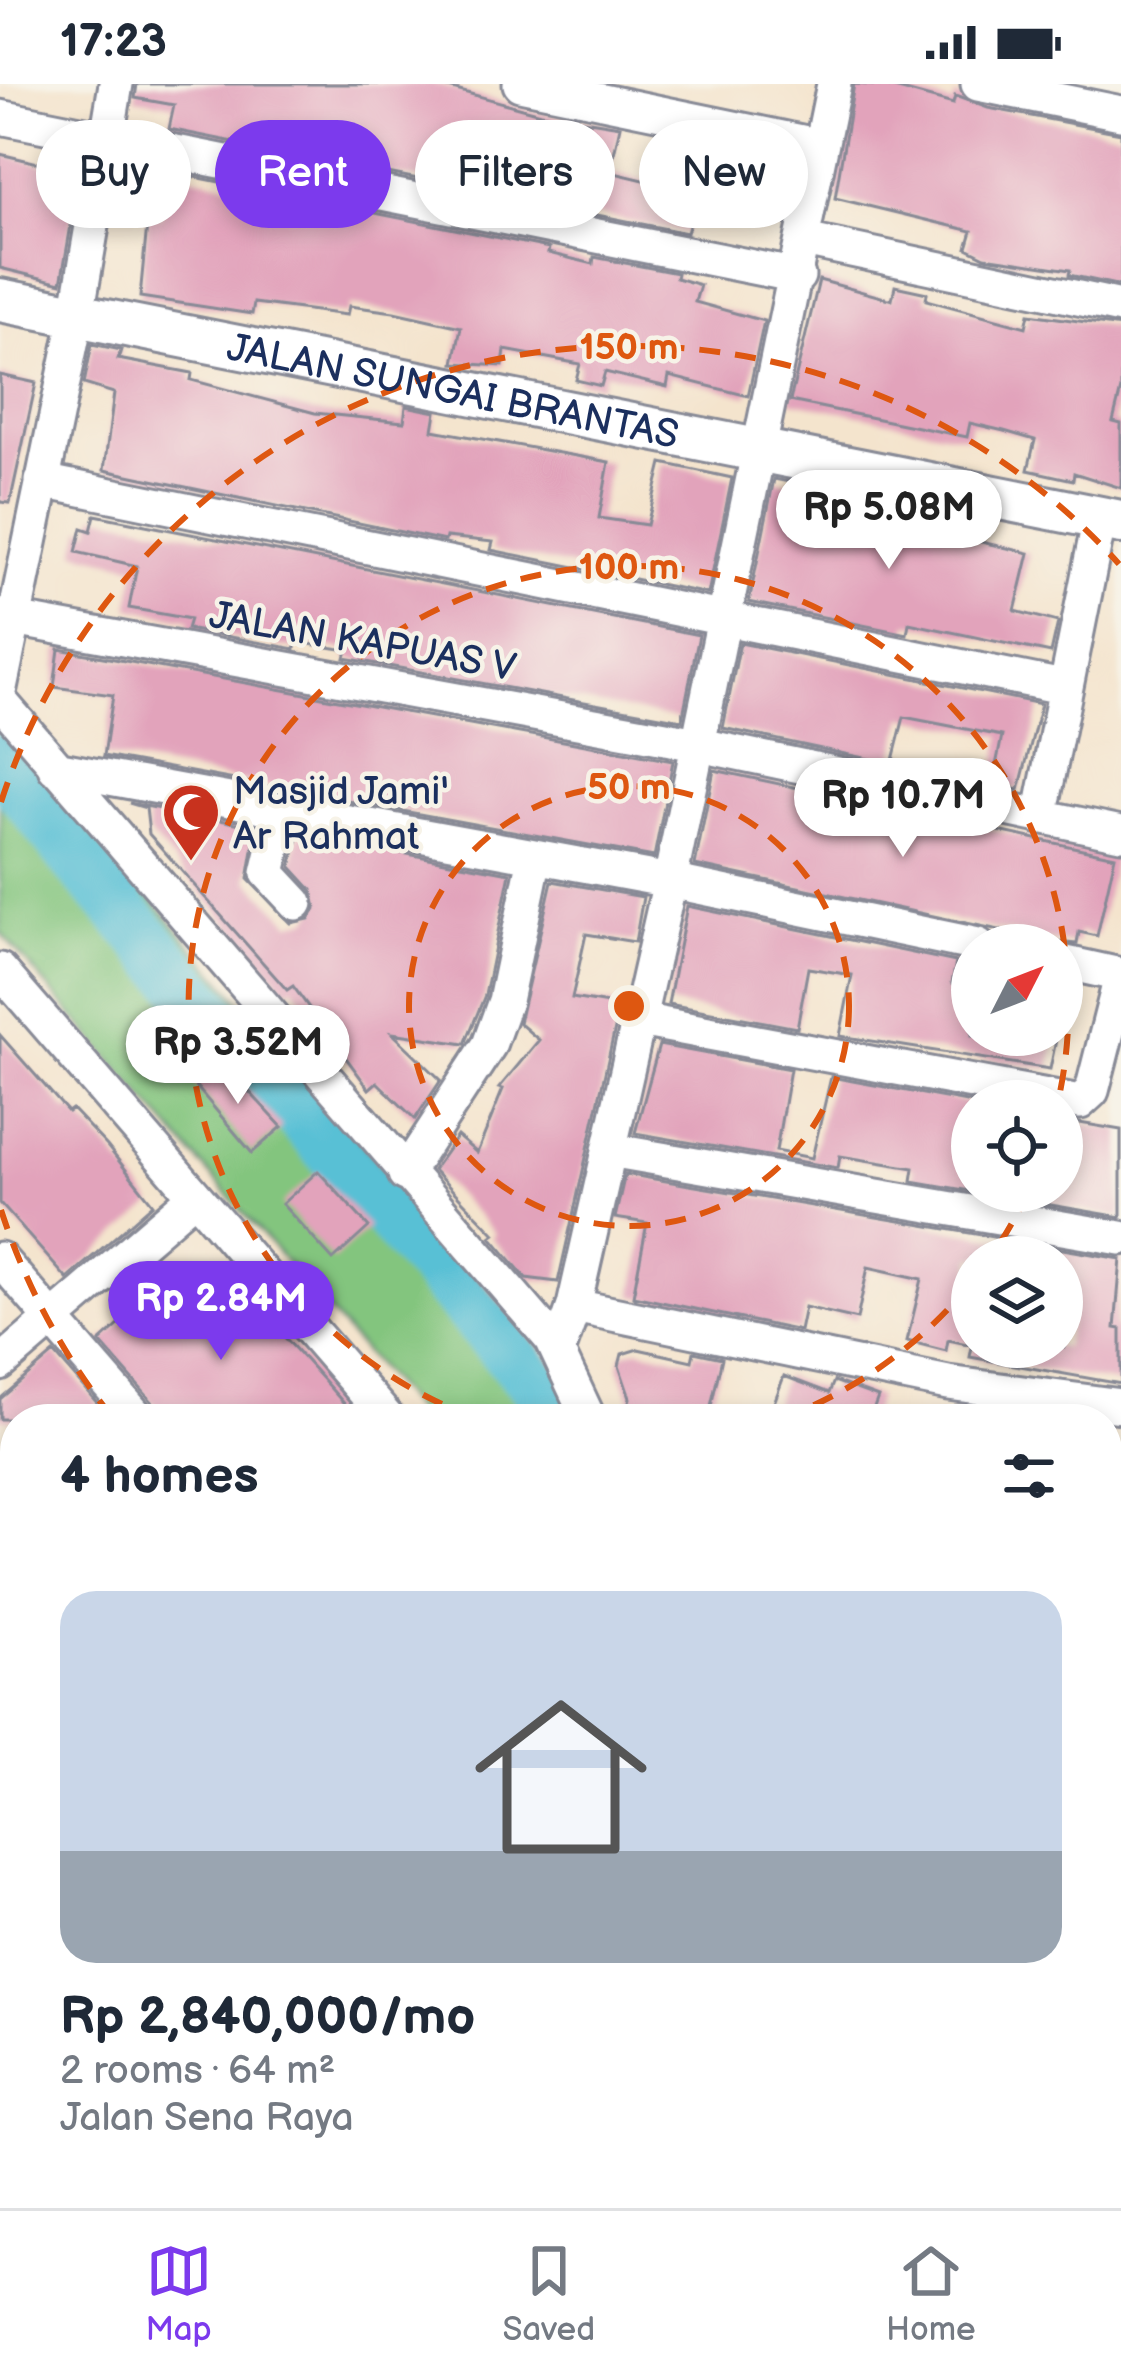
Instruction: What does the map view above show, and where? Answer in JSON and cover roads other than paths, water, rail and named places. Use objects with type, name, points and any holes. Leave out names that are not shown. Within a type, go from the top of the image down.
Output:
[{"type":"street","points":[[109,120],[116,84]]},
{"type":"street","points":[[520,84],[820,146]]},
{"type":"street","points":[[559,1349],[574,1306],[670,881],[834,84]]},
{"type":"street","points":[[978,84],[1121,113]]},
{"type":"street","points":[[0,117],[36,125]]},
{"type":"street","points":[[191,156],[798,276]]},
{"type":"street","points":[[0,688],[91,228]]},
{"type":"street","points":[[804,240],[1121,307]]},
{"type":"street","name":"JALAN SUNGAI BRANTAS","points":[[0,300],[1110,520]]},
{"type":"street","points":[[42,481],[1063,686]]},
{"type":"street","points":[[1040,817],[1063,686],[1110,520]]},
{"type":"street","name":"JALAN KAPUAS V","points":[[14,619],[697,744],[1121,833]]},
{"type":"street","points":[[0,701],[559,1349],[583,1404]]},
{"type":"street","points":[[55,768],[670,881],[951,939]]},
{"type":"street","points":[[283,810],[268,873],[296,903]]},
{"type":"street","points":[[405,1174],[489,1045],[505,1001],[535,856]]},
{"type":"street","points":[[639,1020],[1080,1102],[1091,1091],[1121,976],[1083,967]]},
{"type":"street","points":[[0,970],[375,1404]]},
{"type":"street","points":[[609,1150],[1121,1238]]},
{"type":"street","points":[[0,1364],[194,1198]]},
{"type":"street","points":[[0,1259],[127,1404]]},
{"type":"street","points":[[574,1306],[948,1383],[1106,1404]]},
{"type":"waterway","points":[[0,761],[77,860],[553,1404]]},
{"type":"place","name":"Masjid Jami' Ar Rahmat","points":[[191,863]]}]
